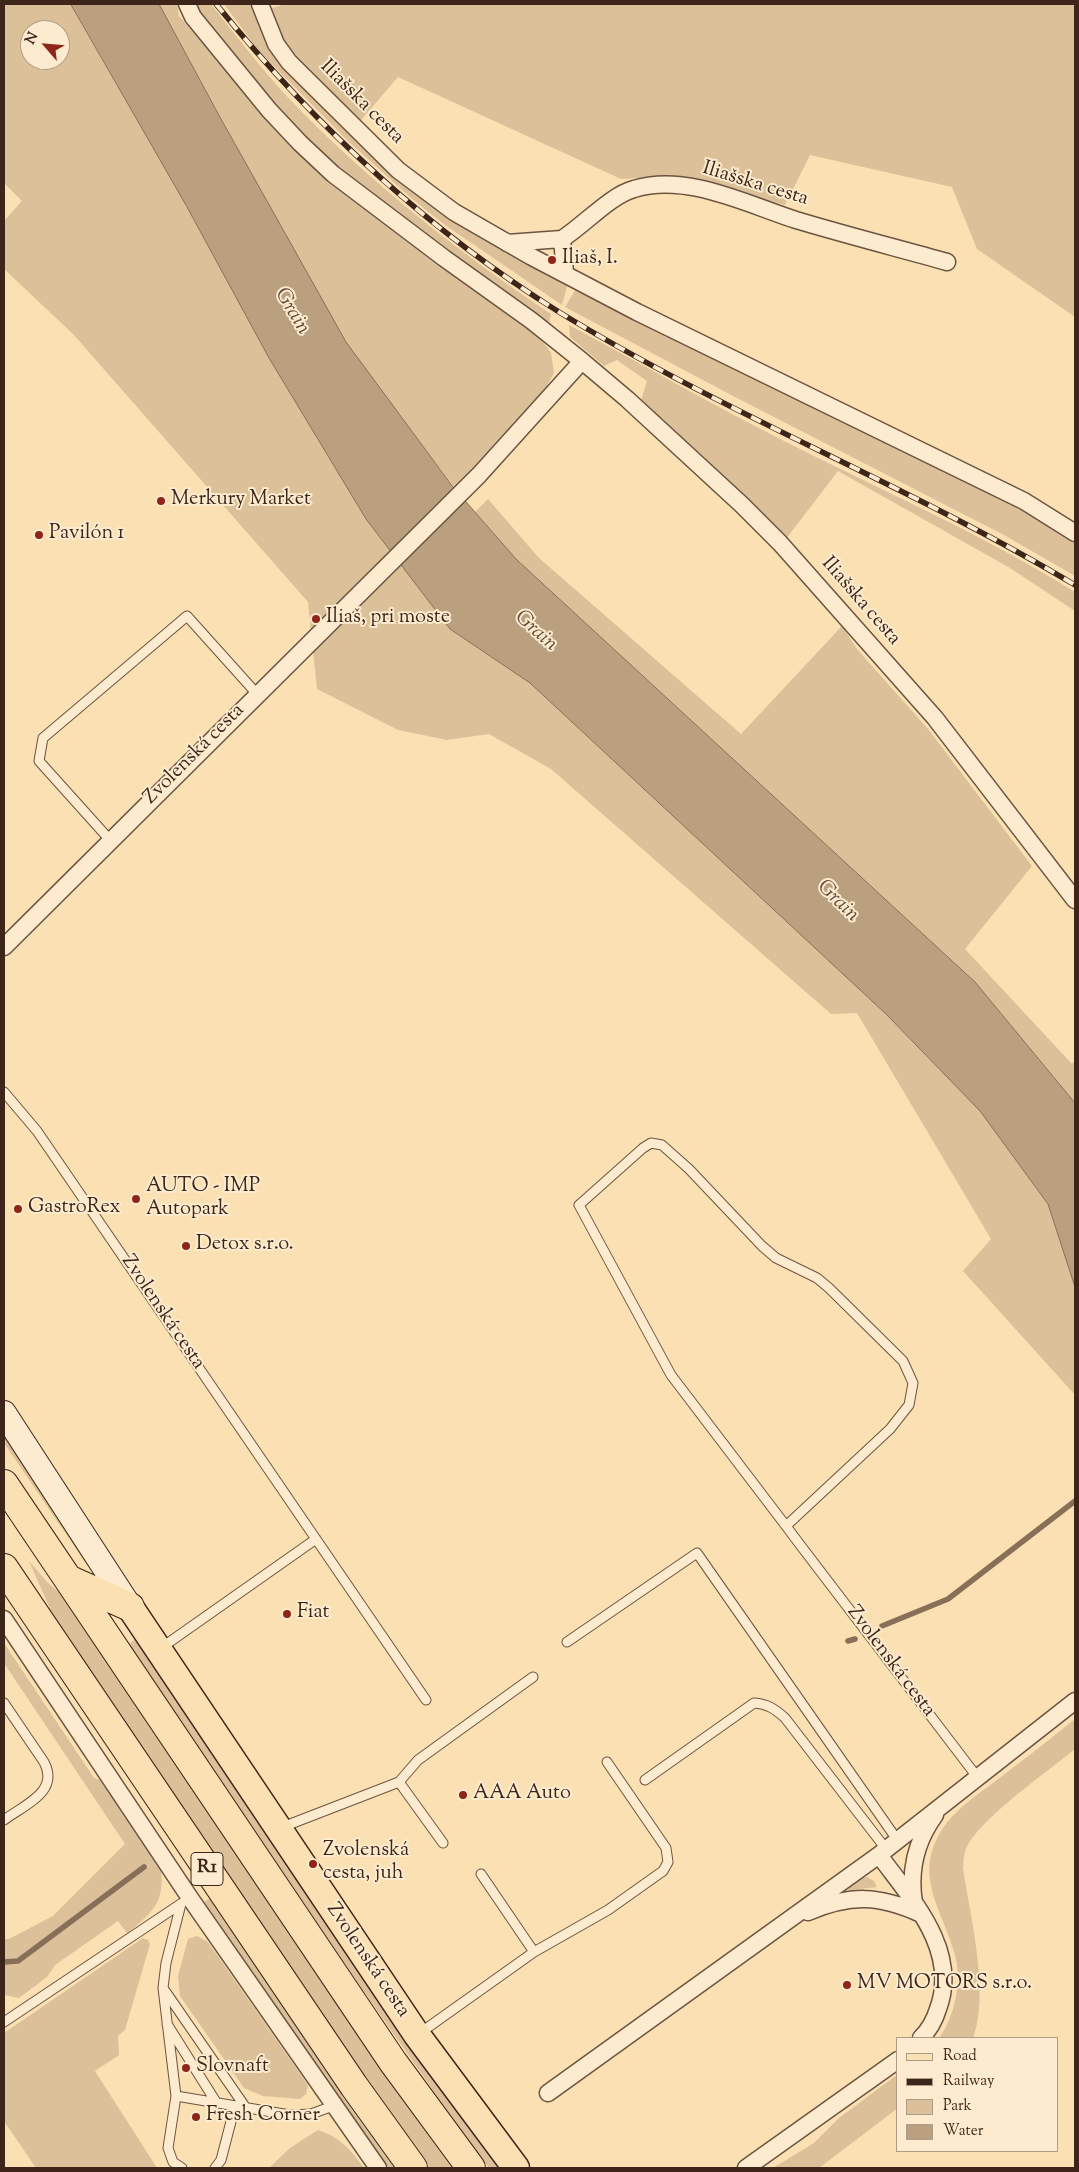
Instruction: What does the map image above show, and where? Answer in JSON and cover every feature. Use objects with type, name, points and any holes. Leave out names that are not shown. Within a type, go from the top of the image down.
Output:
[{"type":"highway","name":"R1","points":[[4,1484],[393,2062],[471,2168]]},
{"type":"highway","name":"R1","points":[[4,1568],[354,2086],[413,2168]]},
{"type":"highway","points":[[68,1579],[130,1607]]},
{"type":"main road","name":"Zvolenská cesta","points":[[4,1413],[130,1607],[417,2035],[516,2168]]},
{"type":"street","name":"Iliašska cesta","points":[[187,4],[193,17],[269,110],[333,174],[436,253],[532,321],[582,360],[704,468],[780,543],[935,718],[1075,900]]},
{"type":"street","name":"Iliašska cesta","points":[[260,4],[276,44],[289,62],[398,170],[454,212],[564,273],[766,376],[1024,501],[1075,533]]},
{"type":"street","name":"Iliašska cesta","points":[[507,243],[562,239],[580,228],[615,198],[632,189],[649,185],[676,185],[727,197],[797,220],[947,262]]},
{"type":"street","points":[[562,239],[564,273]]},
{"type":"street","name":"Zvolenská cesta","points":[[4,947],[479,475],[582,360]]},
{"type":"street","points":[[4,1620],[186,1901],[378,2168]]},
{"type":"street","points":[[548,2093],[888,1848],[1075,1701]]},
{"type":"street","points":[[918,1909],[912,1887],[913,1863],[933,1818],[946,1803]]},
{"type":"street","points":[[888,1848],[918,1909],[933,1933],[941,1954],[944,1975],[942,1998],[935,2018],[922,2037]]},
{"type":"street","points":[[786,1921],[817,1908],[858,1898],[880,1899],[918,1909]]},
{"type":"street","points":[[746,2168],[896,2061]]},
{"type":"lane","points":[[110,840],[39,761],[43,738],[187,616],[257,694]]},
{"type":"lane","name":"Zvolenská cesta","points":[[4,1092],[30,1121],[426,1700]]},
{"type":"lane","name":"Zvolenská cesta","points":[[786,1526],[890,1429],[909,1405],[913,1383],[903,1361],[829,1288],[816,1278],[769,1252],[690,1169],[662,1145],[651,1143],[642,1148],[579,1206],[671,1375],[801,1546],[978,1778]]},
{"type":"lane","points":[[159,1649],[316,1539]]},
{"type":"lane","points":[[567,1642],[697,1553],[888,1848]]},
{"type":"lane","points":[[278,1829],[399,1782],[418,1760],[533,1678]]},
{"type":"lane","points":[[4,1703],[44,1762],[49,1780],[40,1794],[4,1820]]},
{"type":"lane","points":[[646,1780],[754,1703],[764,1704],[785,1718],[888,1848]]},
{"type":"lane","points":[[417,2035],[534,1952],[608,1910],[663,1870],[668,1862],[666,1848],[607,1762]]},
{"type":"lane","points":[[399,1782],[443,1843]]},
{"type":"lane","points":[[481,1874],[534,1952]]},
{"type":"lane","points":[[182,2168],[173,2162],[168,2148],[176,2096],[165,2021],[163,1988],[166,1963],[186,1901]]},
{"type":"lane","points":[[4,2022],[186,1901]]},
{"type":"lane","points":[[163,1988],[246,2108]]},
{"type":"lane","points":[[165,2021],[216,2102]]},
{"type":"lane","points":[[176,2096],[290,2115],[311,2114],[333,2106]]},
{"type":"lane","points":[[215,2168],[221,2160],[236,2106]]},
{"type":"green space","points":[[4,4],[71,4],[187,207],[269,358],[366,519],[450,629],[530,683],[887,1015],[980,1111],[1048,1204],[1075,1287],[1075,1395],[963,1271],[991,1239],[857,1013],[831,1014],[551,769],[489,734],[447,740],[398,730],[317,689],[308,602],[73,334],[4,269],[4,221],[22,201],[4,183]]},
{"type":"green space","points":[[159,4],[177,4],[179,16],[298,152],[453,274],[539,336],[551,353],[554,373],[545,389],[455,488],[344,344]]},
{"type":"green space","points":[[194,4],[211,4],[279,88],[332,142],[422,220],[485,268],[551,314],[549,324],[429,240],[314,147],[287,119]]},
{"type":"green space","points":[[224,4],[250,4],[265,40],[278,59],[352,133],[568,283],[562,305],[445,225],[411,198],[348,141],[258,50]]},
{"type":"green space","points":[[286,4],[1075,4],[1075,317],[977,249],[952,187],[810,155],[785,205],[675,176],[621,179],[398,77],[361,120],[298,60],[281,39],[268,9]]},
{"type":"green space","points":[[577,287],[1047,522],[1075,540],[1075,576],[1004,535],[735,397],[565,307]]},
{"type":"green space","points":[[569,325],[768,433],[938,516],[1042,572],[1075,592],[1075,611],[1010,568],[838,471],[786,539],[735,487],[641,401],[647,381],[617,360],[604,366],[570,337]]},
{"type":"green space","points":[[488,499],[539,558],[741,734],[842,626],[857,649],[928,729],[1032,866],[965,949],[1072,1064],[1075,1060],[1075,1103],[975,982],[516,559],[475,512]]},
{"type":"green space","points":[[4,1435],[92,1566],[87,1565],[4,1443]]},
{"type":"green space","points":[[29,1561],[47,1582],[61,1594],[367,2046],[453,2168],[426,2168],[318,2014],[58,1627]]},
{"type":"green space","points":[[137,1638],[362,1975],[500,2168],[489,2168],[474,2149],[356,1980],[129,1644]]},
{"type":"green space","points":[[4,1643],[94,1778],[100,1780],[161,1871],[162,1882],[161,1892],[154,1907],[149,1914],[127,1933],[118,1921],[55,1965],[47,1977],[19,1998],[4,1995],[4,1939],[9,1939],[53,1916],[125,1844],[4,1663]]},
{"type":"green space","points":[[1075,1719],[1075,1749],[997,1812],[971,1840],[965,1852],[963,1868],[974,1931],[979,1977],[980,1999],[978,2020],[973,2037],[940,2037],[953,2009],[958,1976],[955,1955],[933,1894],[930,1879],[933,1848],[941,1831],[952,1816]]},
{"type":"green space","points":[[867,1877],[874,1881],[877,1887],[848,1889],[859,1879]]},
{"type":"green space","points":[[210,1898],[397,2168],[388,2168],[332,2090],[204,1902]]},
{"type":"green space","points":[[197,1936],[208,1942],[308,2085],[306,2094],[300,2099],[263,2096],[244,2088],[180,1996],[178,1976],[188,1939]]},
{"type":"green space","points":[[143,1938],[148,1940],[150,1944],[125,2030],[118,2036],[119,2055],[95,2071],[157,2168],[36,2168],[4,2121],[4,2033]]},
{"type":"green space","points":[[896,2075],[896,2110],[819,2168],[773,2168],[814,2143],[839,2118]]},
{"type":"green space","points":[[318,2130],[339,2140],[364,2168],[269,2168],[290,2148]]},
{"type":"water","name":"Grain","points":[[71,4],[159,4],[346,342],[453,487],[516,559],[975,982],[1075,1103],[1075,1287],[1048,1204],[980,1111],[887,1015],[530,683],[450,629],[366,519],[269,358],[187,207]]},
{"type":"waterway","points":[[882,1626],[948,1599],[1075,1501]]},
{"type":"waterway","points":[[848,1641],[855,1639]]},
{"type":"waterway","points":[[4,1962],[18,1961],[144,1867]]},
{"type":"railway","points":[[216,4],[292,92],[374,172],[463,246],[510,280],[559,312],[686,384],[947,514],[1075,585]]},
{"type":"place","name":"Iliaš, I.","points":[[552,260]]},
{"type":"place","name":"Merkury Market","points":[[161,501]]},
{"type":"place","name":"Pavilón 1","points":[[39,535]]},
{"type":"place","name":"Iliaš, pri moste","points":[[316,619]]},
{"type":"place","name":"AUTO - IMP Autopark","points":[[136,1199]]},
{"type":"place","name":"GastroRex","points":[[18,1209]]},
{"type":"place","name":"Detox s.r.o.","points":[[186,1246]]},
{"type":"place","name":"Fiat","points":[[287,1614]]},
{"type":"place","name":"AAA Auto","points":[[463,1795]]},
{"type":"place","name":"Zvolenská cesta, juh","points":[[313,1864]]},
{"type":"place","name":"MV MOTORS s.r.o.","points":[[847,1985]]},
{"type":"place","name":"Slovnaft","points":[[186,2068]]},
{"type":"place","name":"Fresh Corner","points":[[196,2117]]}]
